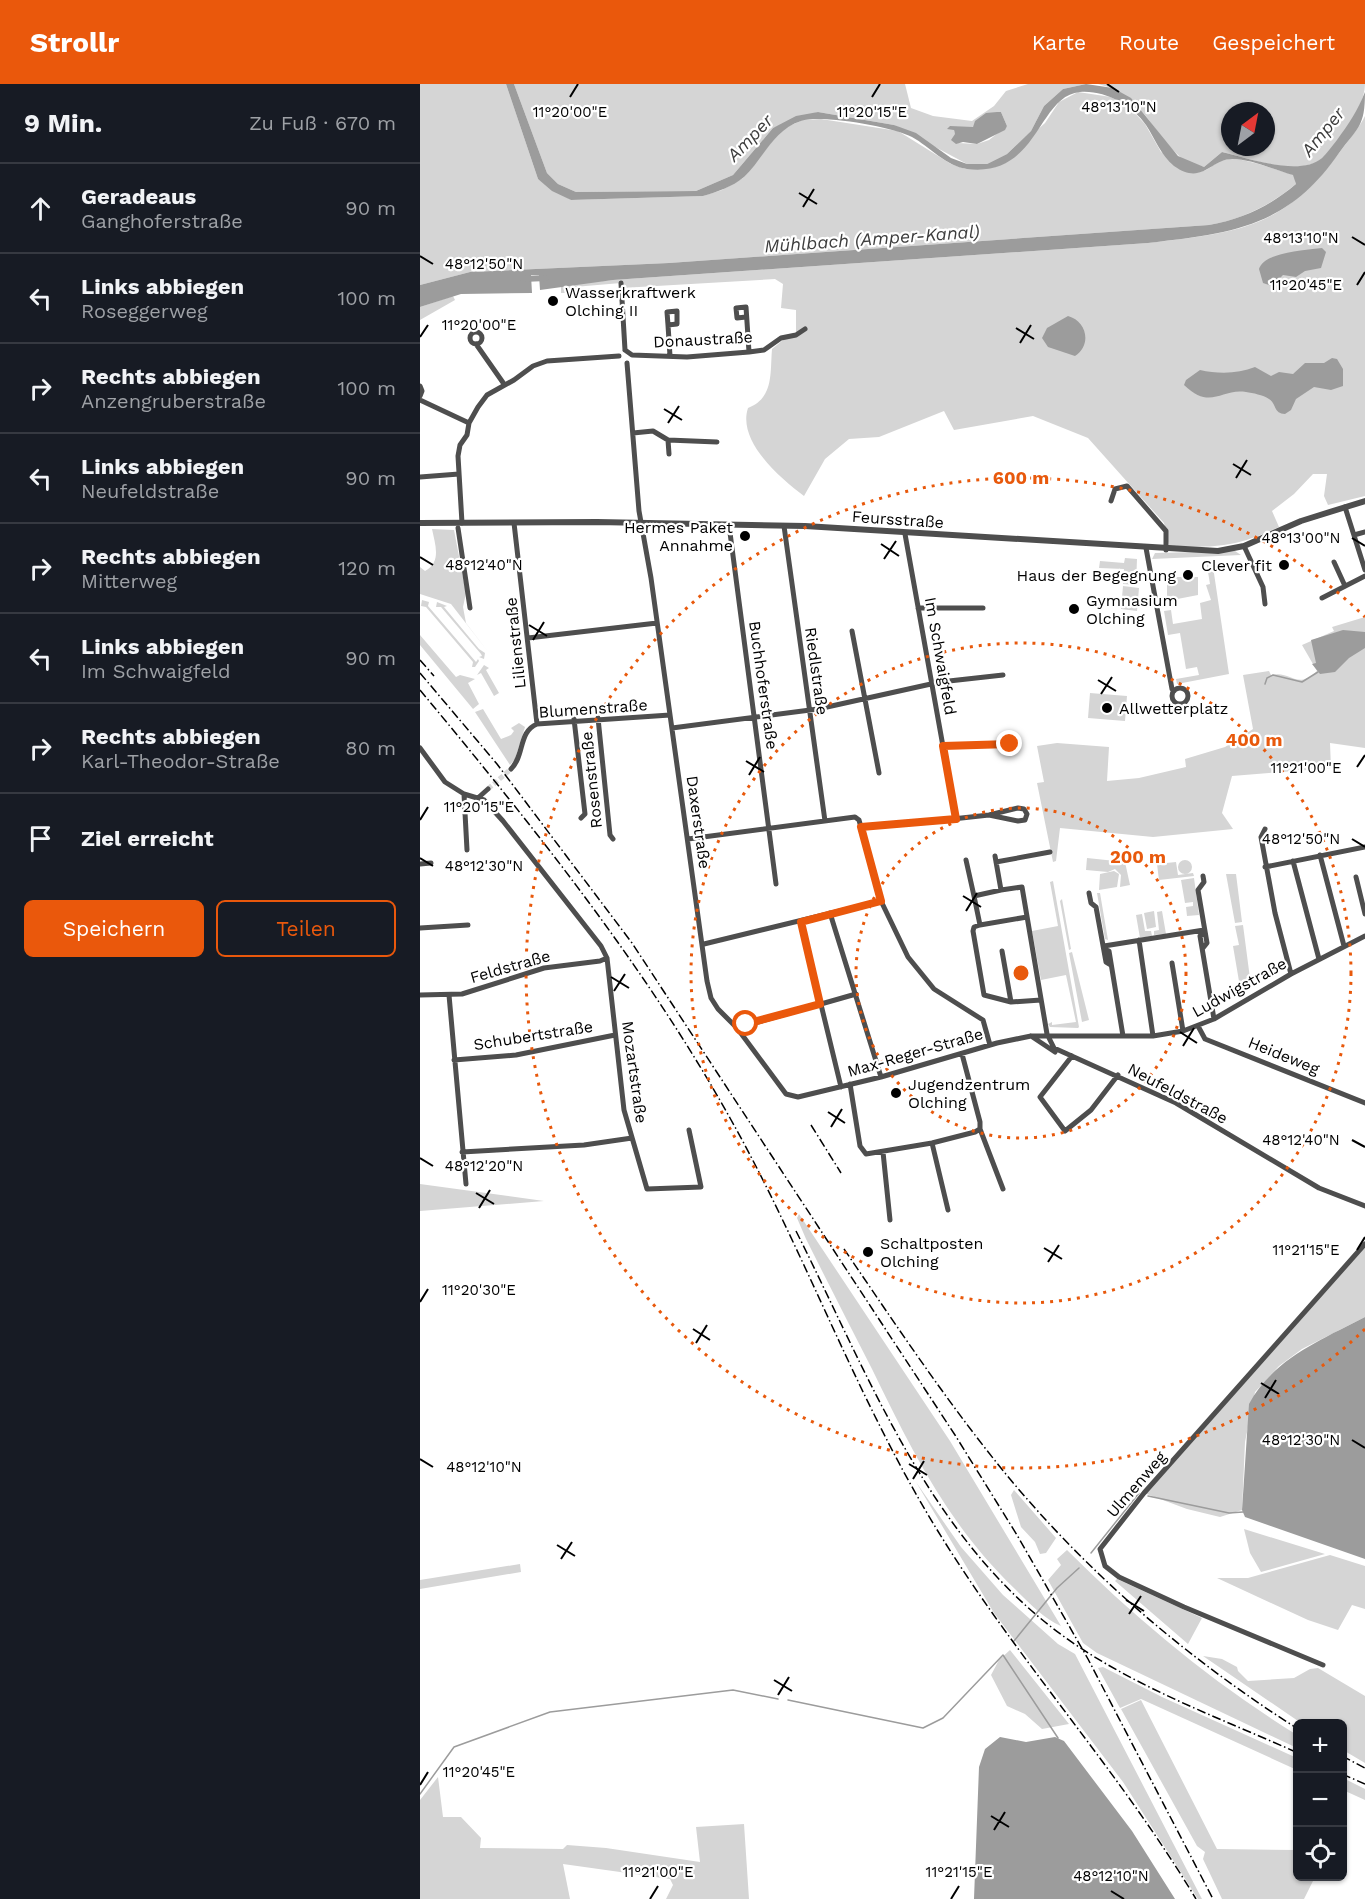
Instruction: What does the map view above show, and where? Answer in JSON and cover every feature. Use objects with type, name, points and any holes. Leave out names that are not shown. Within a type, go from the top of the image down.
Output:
[{"type":"street","points":[[470,608],[460,525],[459,474],[460,445],[467,435],[469,423],[487,395],[547,361],[619,356],[625,350],[621,283]]},
{"type":"street","points":[[746,317],[749,352]]},
{"type":"street","points":[[668,324],[670,356]]},
{"type":"street","name":"Donaustraße","points":[[625,350],[632,356],[749,352],[764,350],[781,338],[796,335],[805,329]]},
{"type":"street","points":[[476,344],[504,384]]},
{"type":"street","points":[[619,356],[627,363]]},
{"type":"street","name":"Donaustraße","points":[[627,363],[632,356]]},
{"type":"street","name":"Daxerstraße","points":[[627,363],[642,523],[711,998],[737,1028],[781,1090],[791,1096]]},
{"type":"street","points":[[420,386],[422,391],[420,398],[469,423]]},
{"type":"street","points":[[633,433],[653,431],[668,440],[717,442]]},
{"type":"street","points":[[668,440],[669,454]]},
{"type":"street","points":[[420,477],[459,474]]},
{"type":"street","points":[[1111,501],[1115,489],[1127,486],[1166,531],[1166,550]]},
{"type":"street","name":"Feursstraße","points":[[420,523],[460,525],[642,523],[783,526],[1166,550],[1218,551],[1244,546],[1301,521],[1365,501]]},
{"type":"street","points":[[1345,507],[1365,570]]},
{"type":"street","name":"Lilienstraße","points":[[514,523],[537,724]]},
{"type":"street","name":"Buchhoferstraße","points":[[729,525],[776,884]]},
{"type":"street","name":"Riedlstraße","points":[[783,526],[825,821]]},
{"type":"street","points":[[1354,535],[1365,532]]},
{"type":"street","name":"Im Schwaigfeld","points":[[905,534],[956,819]]},
{"type":"street","points":[[1244,546],[1263,587],[1264,604]]},
{"type":"street","points":[[1146,548],[1174,691]]},
{"type":"street","points":[[1334,561],[1345,586]]},
{"type":"street","points":[[1322,598],[1365,576]]},
{"type":"street","points":[[918,608],[983,608]]},
{"type":"street","points":[[528,638],[657,622]]},
{"type":"street","points":[[852,631],[879,773]]},
{"type":"street","points":[[672,728],[809,710],[866,700],[932,684],[1003,675]]},
{"type":"street","name":"Blumenstraße","points":[[511,769],[518,760],[526,732],[537,724],[574,719],[670,715]]},
{"type":"street","name":"Rosenstraße","points":[[598,718],[610,835],[613,839]]},
{"type":"street","points":[[574,719],[585,814],[581,818]]},
{"type":"street","points":[[943,746],[1012,744]]},
{"type":"street","points":[[420,748],[446,782],[464,794],[479,797],[503,821],[601,946],[607,958]]},
{"type":"street","points":[[479,797],[488,789]]},
{"type":"street","points":[[464,794],[467,850]]},
{"type":"street","points":[[861,827],[956,819],[989,815],[1018,808],[1024,809],[1027,814],[1025,820],[1018,821],[989,815]]},
{"type":"street","points":[[688,839],[855,817],[859,820],[881,901],[896,935],[918,973],[946,998],[983,1020],[990,1045]]},
{"type":"street","points":[[1265,829],[1261,837],[1265,867],[1291,974]]},
{"type":"street","points":[[1265,867],[1365,847]]},
{"type":"street","points":[[1001,890],[996,859],[1050,852]]},
{"type":"street","points":[[1320,855],[1344,946]]},
{"type":"street","points":[[966,860],[980,925]]},
{"type":"street","points":[[1293,861],[1319,959]]},
{"type":"street","points":[[420,864],[431,863]]},
{"type":"street","points":[[1203,876],[1204,882],[1198,890],[1204,931],[1200,936],[1214,1019]]},
{"type":"street","points":[[1356,877],[1365,914]]},
{"type":"street","points":[[974,896],[1022,887],[1047,1034],[1050,1043],[1062,1053]]},
{"type":"street","points":[[1089,893],[1091,903],[1096,907],[1106,962],[1111,965],[1123,1036]]},
{"type":"street","points":[[704,944],[881,901]]},
{"type":"street","points":[[830,913],[881,1077]]},
{"type":"street","points":[[1027,917],[980,925],[974,927],[973,931],[984,995],[1011,1002],[1041,1000]]},
{"type":"street","points":[[801,922],[841,1086]]},
{"type":"street","points":[[420,928],[468,925]]},
{"type":"street","points":[[1104,947],[1204,931]]},
{"type":"street","name":"Ludwigstraße","points":[[1047,1034],[1153,1036],[1183,1031],[1214,1019],[1291,974],[1365,936]]},
{"type":"street","points":[[1139,940],[1153,1036]]},
{"type":"street","points":[[1002,951],[1011,1002]]},
{"type":"street","name":"Feldstraße","points":[[420,995],[449,995],[481,990],[544,968],[600,961],[607,958]]},
{"type":"street","name":"Mozartstraße","points":[[607,958],[624,1110],[647,1189],[701,1187],[689,1130]]},
{"type":"street","points":[[1172,963],[1183,1031]]},
{"type":"street","points":[[737,1028],[856,994]]},
{"type":"street","points":[[449,995],[466,1184]]},
{"type":"street","name":"Heideweg","points":[[1198,1026],[1205,1039],[1365,1103]]},
{"type":"street","name":"Max-Reger-Straße","points":[[791,1096],[881,1077],[990,1045],[1047,1034]]},
{"type":"street","name":"Schubertstraße","points":[[454,1060],[516,1055],[615,1035]]},
{"type":"street","name":"Neufeldstraße","points":[[1031,1036],[1050,1050],[1072,1056],[1118,1075],[1176,1103],[1318,1188],[1365,1206]]},
{"type":"street","points":[[962,1054],[980,1129],[1004,1189]]},
{"type":"street","points":[[1072,1056],[1040,1097],[1065,1131],[1091,1110],[1118,1075]]},
{"type":"street","points":[[850,1084],[862,1150],[866,1154],[932,1143],[980,1129]]},
{"type":"street","points":[[462,1152],[590,1144],[632,1138]]},
{"type":"street","points":[[932,1143],[948,1210]]},
{"type":"street","points":[[883,1152],[890,1220]]},
{"type":"street","name":"Ulmenweg","points":[[1323,1665],[1184,1607],[1119,1577],[1105,1566],[1100,1549],[1144,1493],[1365,1244]]},
{"type":"shaded area","points":[[420,84],[506,84],[538,179],[571,200],[703,196],[722,190],[743,178],[782,129],[803,120],[821,119],[898,131],[951,164],[965,169],[996,167],[1045,123],[1059,102],[1078,92],[1111,97],[1130,108],[1145,124],[1161,152],[1195,173],[1231,159],[1259,164],[1294,175],[1296,184],[1255,211],[1209,225],[669,263],[470,272],[420,285]]},
{"type":"shaded area","points":[[506,84],[514,84],[547,173],[558,184],[576,192],[696,191],[733,175],[773,128],[796,116],[818,112],[894,125],[916,133],[951,158],[967,164],[987,164],[1007,154],[1031,131],[1044,106],[1063,89],[1086,84],[1113,88],[1131,98],[1178,156],[1204,167],[1221,153],[1221,156],[1237,156],[1259,162],[1301,166],[1312,163],[1326,154],[1349,123],[1365,92],[1364,113],[1359,126],[1319,178],[1299,197],[1278,212],[1232,230],[1148,243],[613,280],[540,290],[539,275],[531,275],[532,293],[461,294],[420,307],[420,285],[470,272],[669,263],[1209,225],[1256,210],[1296,184],[1293,175],[1239,159],[1225,160],[1199,173],[1184,171],[1174,166],[1165,157],[1146,125],[1126,105],[1108,96],[1089,92],[1080,92],[1066,97],[1054,107],[1023,150],[1009,161],[991,168],[959,167],[912,137],[889,129],[840,120],[811,119],[791,125],[783,131],[739,181],[703,196],[571,200],[552,191],[538,179]]},
{"type":"shaded area","points":[[514,84],[905,84],[911,108],[933,116],[972,121],[994,106],[1006,91],[1028,84],[1086,84],[1063,89],[1044,106],[1031,131],[1007,154],[987,164],[967,164],[894,125],[818,112],[773,128],[733,175],[696,191],[576,192],[558,184],[547,173]],"holes":[[[1001,112],[1007,126],[989,140],[977,144],[958,143],[954,130],[959,127],[973,127]]]},
{"type":"shaded area","points":[[1098,84],[1365,84],[1358,108],[1331,149],[1321,159],[1300,166],[1259,162],[1237,156],[1275,156],[1275,102],[1221,102],[1221,153],[1204,167],[1181,157],[1144,113],[1125,96]]},
{"type":"shaded area","points":[[1001,112],[1007,126],[1005,130],[977,144],[963,142],[956,144],[951,140],[955,134],[954,130],[947,129],[950,126],[973,127],[975,121],[986,113]]},
{"type":"shaded area","points":[[1365,116],[1365,496],[1328,505],[1324,496],[1327,474],[1313,474],[1294,494],[1272,511],[1279,527],[1250,539],[1225,545],[1169,546],[1164,523],[1088,438],[1033,416],[954,430],[944,411],[879,437],[849,439],[825,459],[804,496],[763,458],[749,433],[746,421],[748,408],[762,398],[769,384],[772,349],[789,335],[796,335],[796,310],[781,308],[783,284],[775,279],[622,288],[621,283],[574,287],[574,293],[561,293],[561,285],[613,280],[1148,243],[1235,230],[1258,222],[1300,196],[1321,176]]},
{"type":"shaded area","points":[[1322,248],[1326,252],[1321,268],[1305,271],[1296,277],[1283,275],[1272,286],[1263,283],[1259,269],[1262,263],[1277,255]]},
{"type":"shaded area","points":[[453,296],[455,300],[420,320],[420,307]]},
{"type":"shaded area","points":[[1068,316],[1080,323],[1085,334],[1084,346],[1075,356],[1048,347],[1042,338],[1047,328]]},
{"type":"shaded area","points":[[1332,358],[1337,359],[1343,369],[1343,386],[1331,390],[1314,387],[1296,399],[1291,410],[1285,414],[1279,412],[1269,399],[1258,394],[1237,392],[1209,398],[1193,393],[1184,385],[1186,380],[1200,370],[1228,373],[1255,367],[1271,376],[1279,372],[1293,374],[1305,363],[1324,363]]},
{"type":"shaded area","points":[[432,529],[454,530],[466,593],[463,607],[466,623],[489,653],[451,604],[420,594],[420,567],[425,571],[434,563],[435,558],[436,547]]},
{"type":"shaded area","points":[[1235,551],[1241,555],[1152,559],[1155,553]]},
{"type":"shaded area","points":[[1125,558],[1137,559],[1136,585],[1123,584],[1124,569],[1099,568],[1100,561],[1124,563]]},
{"type":"shaded area","points":[[1206,560],[1212,560],[1229,674],[1177,684],[1176,679],[1199,675],[1197,667],[1186,669],[1180,633],[1168,635],[1164,611],[1171,610],[1173,624],[1202,619],[1200,603],[1211,600],[1206,585],[1210,584]]},
{"type":"shaded area","points":[[1167,577],[1198,577],[1198,595],[1167,601]]},
{"type":"shaded area","points":[[1123,586],[1139,588],[1137,611],[1121,609]]},
{"type":"shaded area","points":[[422,600],[429,602],[428,606],[476,662],[478,659],[475,667],[472,667],[473,662],[426,607],[421,606]]},
{"type":"shaded area","points":[[437,602],[447,606],[444,607],[479,649],[485,653],[484,659],[479,657],[482,656],[481,654],[441,607],[436,607]]},
{"type":"shaded area","points":[[1365,617],[1365,748],[1330,743],[1331,768],[1232,776],[1222,813],[1233,829],[1153,837],[1060,828],[1056,861],[1053,862],[1037,783],[1044,782],[1037,746],[1057,743],[1109,747],[1107,781],[1139,778],[1186,767],[1185,759],[1225,747],[1253,729],[1243,675],[1269,671],[1271,675],[1284,675],[1299,680],[1310,677],[1317,671],[1302,645],[1334,631],[1332,627]]},
{"type":"shaded area","points":[[1343,630],[1365,632],[1365,648],[1349,658],[1335,672],[1320,674],[1312,664],[1316,663],[1311,640]]},
{"type":"shaded area","points":[[420,635],[456,677],[460,675],[475,679],[468,683],[479,704],[473,709],[420,645]]},
{"type":"shaded area","points":[[484,665],[489,668],[486,670],[499,693],[494,696],[481,673],[477,675]]},
{"type":"shaded area","name":"Allwetterplatz","points":[[1090,693],[1127,696],[1125,721],[1088,718]]},
{"type":"shaded area","points":[[483,709],[501,739],[511,735],[514,731],[511,728],[519,723],[525,727],[515,759],[510,765],[475,712]]},
{"type":"shaded area","points":[[1087,858],[1125,862],[1130,885],[1120,887],[1121,875],[1115,869],[1108,872],[1086,870]]},
{"type":"shaded area","points":[[1182,860],[1188,860],[1192,867],[1188,874],[1182,874],[1178,870],[1178,864]]},
{"type":"shaded area","points":[[1176,862],[1178,875],[1193,873],[1194,876],[1159,880],[1157,864]]},
{"type":"shaded area","points":[[1114,871],[1119,874],[1117,887],[1099,890],[1100,874]]},
{"type":"shaded area","points":[[1226,874],[1236,874],[1242,922],[1235,923]]},
{"type":"shaded area","points":[[1194,878],[1199,915],[1187,916],[1186,907],[1193,906],[1193,902],[1185,903],[1181,880]]},
{"type":"shaded area","points":[[1053,881],[1078,1028],[1050,1027],[1048,1024],[1076,1022],[1066,975],[1041,980],[1032,931],[1058,926],[1050,882]]},
{"type":"shaded area","points":[[1097,893],[1100,893],[1108,940],[1105,939]]},
{"type":"shaded area","points":[[1062,899],[1071,949],[1069,950],[1060,901]]},
{"type":"shaded area","points":[[1154,911],[1156,927],[1147,929],[1144,913]]},
{"type":"shaded area","points":[[1162,911],[1166,934],[1154,935],[1154,931],[1159,930],[1157,912]]},
{"type":"shaded area","points":[[1142,914],[1145,931],[1151,931],[1152,936],[1140,938],[1136,915]]},
{"type":"shaded area","points":[[1243,925],[1251,986],[1241,993],[1233,946],[1239,945],[1235,926]]},
{"type":"shaded area","points":[[1072,952],[1089,1020],[1082,1022],[1069,953]]},
{"type":"shaded area","points":[[420,1184],[544,1201],[420,1211]]},
{"type":"shaded area","points":[[799,1214],[950,1441],[1061,1626],[1036,1610],[991,1565],[933,1486],[806,1239],[797,1218]]},
{"type":"shaded area","points":[[1365,1244],[1365,1317],[1302,1349],[1279,1366],[1255,1392],[1245,1442],[1242,1510],[1220,1517],[1187,1509],[1144,1493]]},
{"type":"shaded area","points":[[1365,1317],[1365,1559],[1245,1517],[1242,1510],[1249,1404],[1259,1388],[1299,1352]]},
{"type":"shaded area","points":[[916,1482],[961,1547],[1003,1595],[1058,1644],[1075,1654],[1202,1899],[1198,1899],[1123,1782],[994,1613]]},
{"type":"shaded area","points":[[1014,1490],[1056,1538],[1046,1553],[1040,1554],[1035,1542],[1021,1527],[1011,1495]]},
{"type":"shaded area","points":[[1244,1529],[1325,1554],[1261,1572],[1250,1553]]},
{"type":"shaded area","points":[[1067,1550],[1148,1626],[1235,1694],[1293,1732],[1293,1746],[1097,1653],[1083,1643],[1048,1580],[1061,1565],[1057,1559]]},
{"type":"shaded area","points":[[1330,1555],[1365,1566],[1365,1609],[1352,1605],[1338,1630],[1308,1620],[1217,1578],[1248,1578]]},
{"type":"shaded area","points":[[520,1564],[521,1572],[420,1589],[420,1580]]},
{"type":"shaded area","points":[[1117,1579],[1202,1618],[1188,1644],[1115,1581]]},
{"type":"shaded area","points":[[1010,1650],[1069,1724],[1042,1729],[1025,1714],[1007,1706],[991,1675],[999,1660]]},
{"type":"shaded area","points":[[1203,1656],[1222,1659],[1237,1667],[1248,1681],[1294,1678],[1310,1669],[1318,1668],[1365,1696],[1365,1763],[1347,1752],[1347,1719],[1295,1719]]},
{"type":"shaded area","points":[[1103,1667],[1162,1697],[1293,1756],[1293,1768],[1141,1699],[1120,1708],[1098,1668]]},
{"type":"shaded area","points":[[1141,1700],[1217,1849],[1293,1850],[1293,1881],[1313,1881],[1304,1899],[1222,1899],[1203,1859],[1205,1852],[1197,1846],[1121,1709]]},
{"type":"shaded area","points":[[1000,1737],[1026,1742],[1055,1737],[1064,1741],[1132,1831],[1175,1899],[974,1899],[979,1767],[985,1749]]},
{"type":"shaded area","points":[[438,1777],[443,1817],[461,1817],[481,1838],[480,1848],[563,1849],[567,1845],[606,1848],[700,1862],[696,1827],[744,1824],[749,1899],[666,1899],[673,1885],[670,1879],[563,1864],[570,1899],[420,1899],[420,1800]]},
{"type":"shaded area","points":[[1347,1780],[1365,1789],[1365,1800],[1347,1792]]},
{"type":"waterway","name":"Mühlbach (Amper-Kanal)","points":[[523,279],[546,278]]},
{"type":"waterway","points":[[1265,684],[1267,678],[1273,675],[1302,682],[1318,672]]},
{"type":"waterway","points":[[1091,1553],[1139,1493]]},
{"type":"waterway","points":[[1148,1496],[1229,1513],[1243,1512]]},
{"type":"waterway","points":[[1014,1641],[1057,1588],[1079,1568]]},
{"type":"waterway","points":[[788,1700],[923,1728],[943,1718],[1003,1655],[1058,1738]]},
{"type":"waterway","points":[[420,1794],[454,1747],[550,1712],[733,1690],[778,1699]]},
{"type":"tunnel","points":[[488,789],[511,769]]},
{"type":"railway","points":[[420,660],[434,676]]},
{"type":"railway","points":[[420,673],[497,764],[632,943],[955,1435],[1017,1535],[1088,1659],[1213,1899]]},
{"type":"railway","points":[[420,690],[504,792],[585,897],[624,950],[697,1061],[730,1118],[781,1216],[875,1416],[927,1513],[991,1612],[1131,1801],[1196,1899]]},
{"type":"railway","points":[[811,1125],[841,1173]]},
{"type":"railway","points":[[796,1231],[907,1452],[940,1505],[977,1554],[1018,1599],[1066,1638],[1121,1672],[1179,1701],[1293,1751]]},
{"type":"railway","points":[[844,1249],[963,1419],[1005,1473],[1070,1546],[1141,1613],[1179,1644],[1217,1674],[1293,1726]]},
{"type":"railway","points":[[1347,1759],[1365,1768]]},
{"type":"railway","points":[[1347,1776],[1365,1784]]},
{"type":"place","name":"Wasserkraftwerk Olching II","points":[[553,301]]},
{"type":"place","name":"Hermes Paket Annahme","points":[[745,536]]},
{"type":"place","name":"Clever fit","points":[[1284,565]]},
{"type":"place","name":"Haus der Begegnung","points":[[1188,575]]},
{"type":"place","name":"Gymnasium Olching","points":[[1074,609]]},
{"type":"place","name":"Allwetterplatz","points":[[1107,708]]},
{"type":"place","name":"Jugendzentrum Olching","points":[[896,1093]]},
{"type":"place","name":"Schaltposten Olching","points":[[868,1252]]},
{"type":"route","points":[[746,1024],[820,1004],[801,922],[881,901],[861,827],[956,819],[943,746],[1010,744]]},
{"type":"water label","name":"Amper","points":[[1323,132]]},
{"type":"water label","name":"Amper","points":[[750,138]]}]
